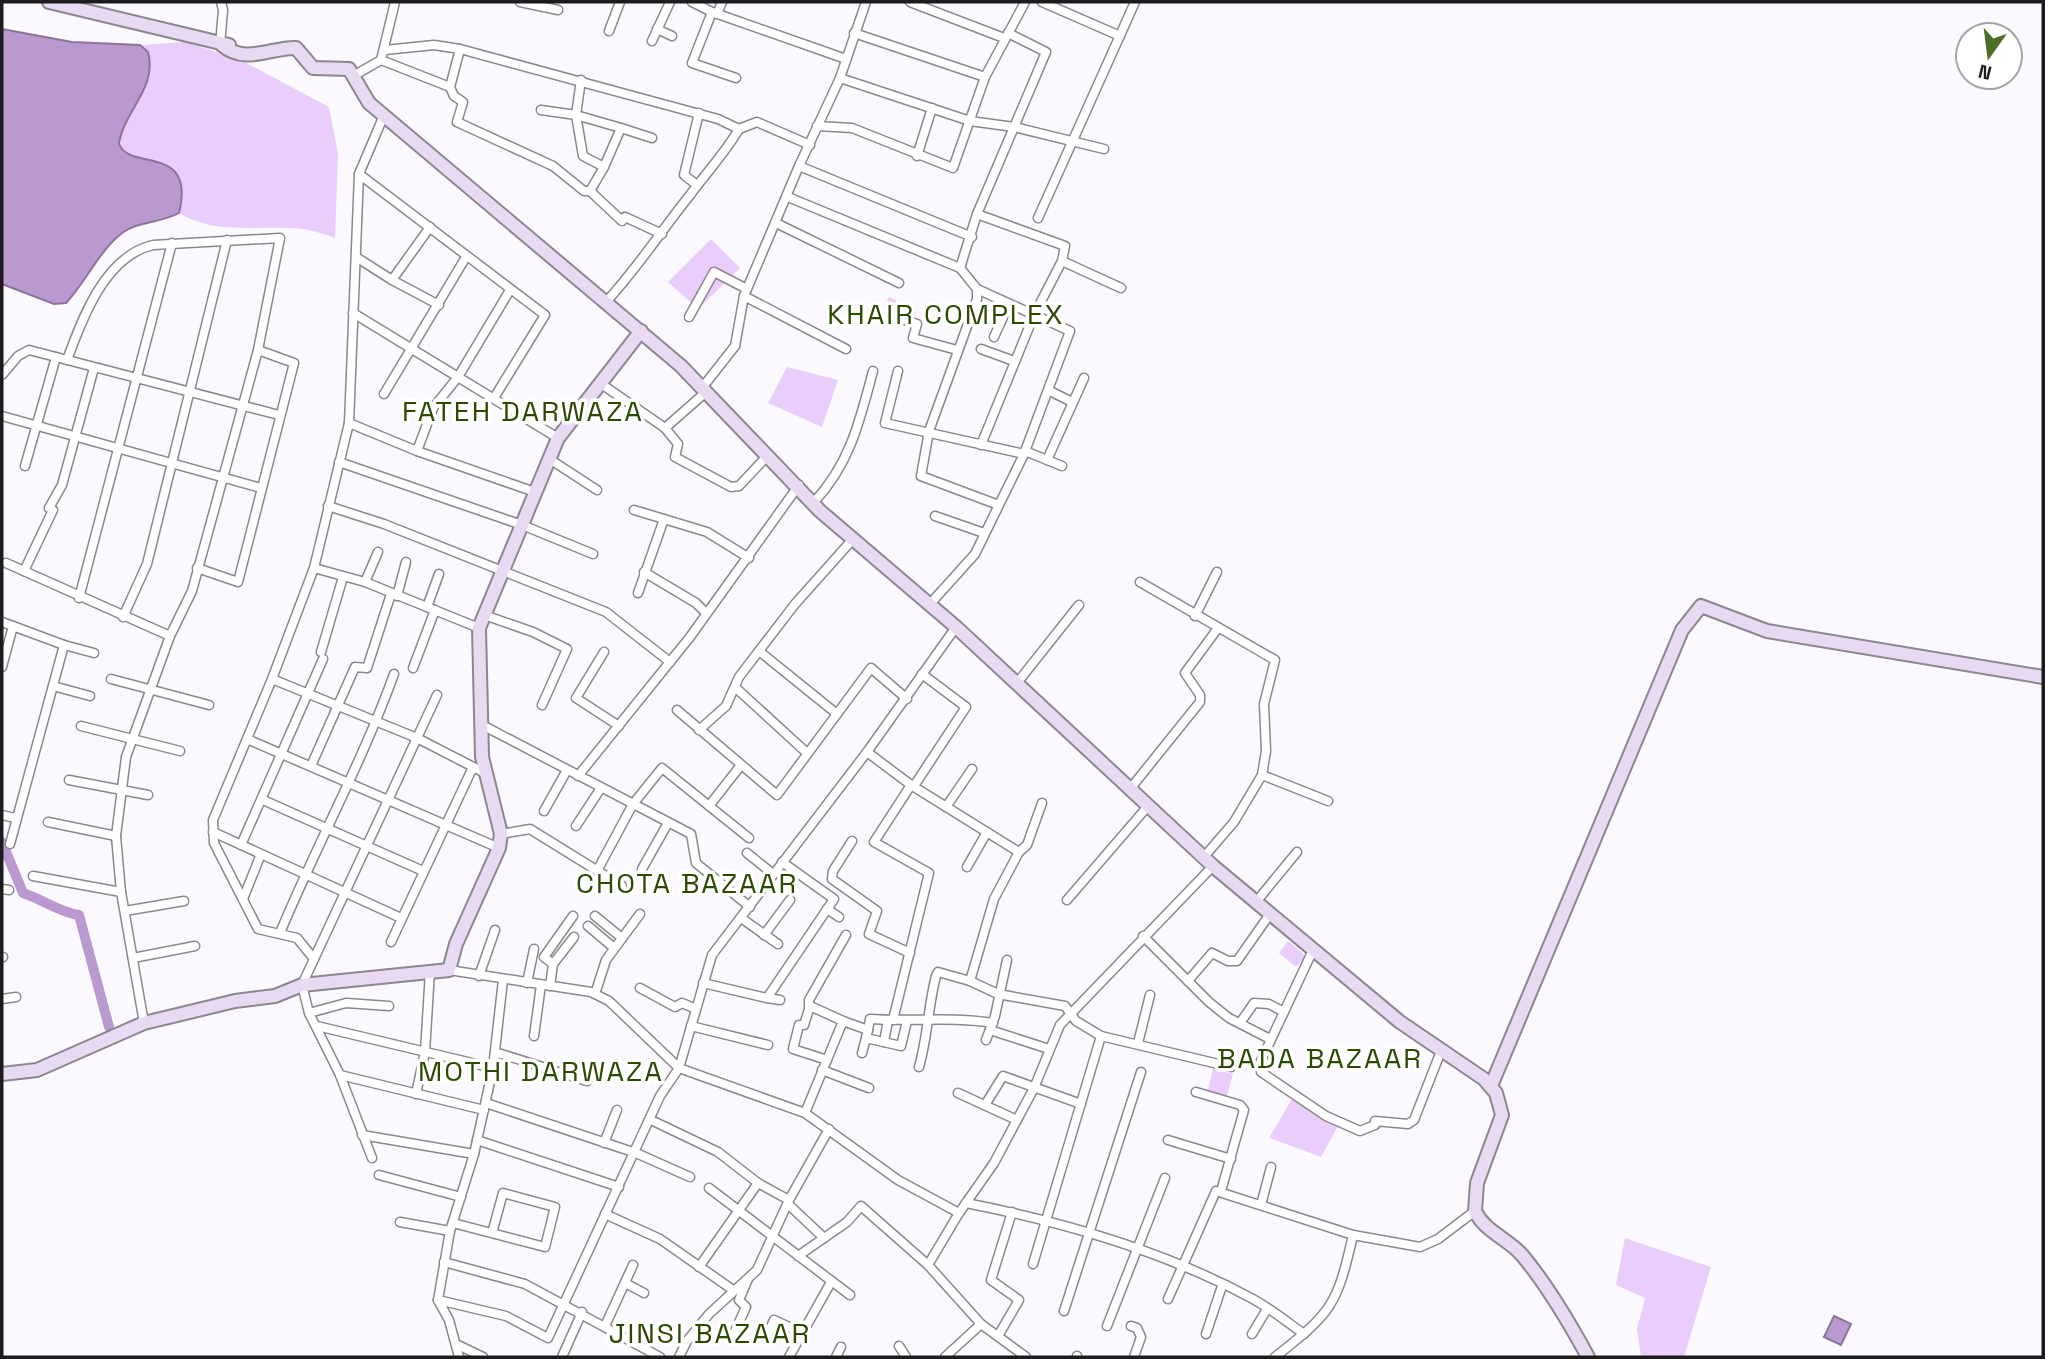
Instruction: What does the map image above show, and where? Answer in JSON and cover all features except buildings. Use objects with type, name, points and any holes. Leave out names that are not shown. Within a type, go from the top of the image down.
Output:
[{"type":"street","points":[[49,2],[68,4],[221,45],[274,51],[296,48],[313,68],[349,69],[369,103],[641,331],[853,539],[956,627],[1208,862],[1400,1022],[1491,1086],[1502,1115],[1477,1183],[1475,1211],[1490,1231],[1520,1252],[1533,1268],[1588,1357]]},
{"type":"street","points":[[221,2],[221,45]]},
{"type":"street","points":[[353,76],[381,60],[395,2]]},
{"type":"street","points":[[520,2],[558,10]]},
{"type":"street","points":[[609,31],[620,2]]},
{"type":"street","points":[[652,41],[670,2]]},
{"type":"street","points":[[691,2],[846,59]]},
{"type":"street","points":[[722,2],[692,63],[736,78]]},
{"type":"street","points":[[665,428],[704,390],[735,346],[746,293],[799,166],[840,78],[866,2]]},
{"type":"street","points":[[910,2],[1006,35],[1046,52],[976,214],[972,237],[960,268]]},
{"type":"street","points":[[817,126],[852,128],[917,156],[953,167],[985,77],[1025,2]]},
{"type":"street","points":[[1042,2],[1120,36]]},
{"type":"street","points":[[1038,218],[1135,2]]},
{"type":"street","points":[[657,29],[672,36]]},
{"type":"street","points":[[854,33],[985,77]]},
{"type":"street","points":[[385,50],[434,45],[460,49],[699,113],[739,129]]},
{"type":"street","points":[[460,49],[450,87],[454,96],[463,102],[457,122],[553,166],[584,191],[590,191],[622,221],[625,217],[662,234]]},
{"type":"street","points":[[381,60],[450,87]]},
{"type":"street","points":[[840,78],[970,121],[1014,127],[1104,149]]},
{"type":"street","points":[[581,80],[576,115],[583,156],[604,167]]},
{"type":"street","points":[[917,156],[932,108]]},
{"type":"street","points":[[541,110],[576,115],[652,138]]},
{"type":"street","points":[[698,185],[684,175],[699,113]]},
{"type":"street","points":[[314,959],[298,938],[258,929],[214,843],[213,820],[272,679],[314,568],[349,423],[359,174],[384,115]]},
{"type":"street","points":[[605,303],[635,271],[698,185],[723,157],[739,129],[757,122],[810,145]]},
{"type":"street","points":[[590,191],[621,128]]},
{"type":"street","points":[[799,166],[972,237]]},
{"type":"street","points":[[359,174],[545,315],[494,398]]},
{"type":"street","points":[[788,197],[960,268],[977,289],[1071,333],[1025,452],[996,504],[975,554],[930,604]]},
{"type":"street","points":[[976,214],[1065,246],[1062,261],[1034,314],[981,445]]},
{"type":"street","points":[[776,223],[899,283]]},
{"type":"street","points":[[392,280],[430,227]]},
{"type":"street","points":[[67,360],[77,334],[104,282],[145,246],[281,238],[258,350],[221,477],[192,591],[170,636],[126,757],[120,790],[116,836],[121,891],[144,1023]]},
{"type":"street","points":[[124,618],[146,564],[227,240]]},
{"type":"street","points":[[79,598],[120,451],[172,243]]},
{"type":"street","points":[[356,257],[439,305]]},
{"type":"street","points":[[384,394],[466,257]]},
{"type":"street","points":[[1062,261],[1121,288]]},
{"type":"street","points":[[689,317],[714,272],[846,349]]},
{"type":"street","points":[[977,289],[977,299],[929,431],[921,476],[996,504]]},
{"type":"street","points":[[417,451],[433,408],[458,377],[510,290]]},
{"type":"street","points":[[994,337],[1009,304]]},
{"type":"street","points":[[353,313],[558,438]]},
{"type":"street","points":[[896,317],[917,324],[913,338],[957,350]]},
{"type":"street","points":[[449,970],[456,944],[499,848],[501,834],[478,769],[482,725],[479,628],[501,570],[536,498],[535,492],[558,438],[641,331]]},
{"type":"street","points":[[981,349],[1014,361]]},
{"type":"street","points":[[197,568],[237,582],[294,363],[258,350]]},
{"type":"street","points":[[2,375],[26,351],[139,377],[279,415]]},
{"type":"street","points":[[24,466],[56,357]]},
{"type":"street","points":[[24,571],[53,510],[49,508],[62,485],[94,368]]},
{"type":"street","points":[[814,502],[833,482],[854,445],[873,371]]},
{"type":"street","points":[[898,371],[885,423],[1025,452],[1062,466]]},
{"type":"street","points":[[1048,460],[1084,377]]},
{"type":"street","points":[[600,383],[665,428],[678,444],[675,457],[734,488],[768,455]]},
{"type":"street","points":[[1050,391],[1072,402]]},
{"type":"street","points":[[2,416],[120,451],[261,488]]},
{"type":"street","points":[[349,423],[417,451],[535,492]]},
{"type":"street","points":[[548,458],[597,490]]},
{"type":"street","points":[[339,462],[522,525],[593,554]]},
{"type":"street","points":[[578,776],[749,558],[799,485]]},
{"type":"street","points":[[328,506],[384,524],[606,612],[670,662]]},
{"type":"street","points":[[634,510],[706,533],[749,558]]},
{"type":"street","points":[[935,516],[984,533]]},
{"type":"street","points":[[638,593],[664,519]]},
{"type":"street","points":[[699,730],[726,706],[739,677],[795,604],[853,539]]},
{"type":"street","points":[[365,582],[378,552]]},
{"type":"street","points":[[312,766],[340,707],[355,667],[366,668],[406,562]]},
{"type":"street","points":[[6,563],[79,598],[170,636]]},
{"type":"street","points":[[314,568],[365,582],[479,628]]},
{"type":"street","points":[[644,572],[705,612]]},
{"type":"street","points":[[1195,617],[1217,572]]},
{"type":"street","points":[[413,668],[439,573]]},
{"type":"street","points":[[241,845],[309,692],[343,577]]},
{"type":"street","points":[[928,1265],[959,1213],[994,1163],[1034,1088],[1060,1024],[1208,862],[1262,775],[1266,751],[1264,704],[1275,660],[1195,617],[1140,582]]},
{"type":"street","points":[[1017,683],[1079,605]]},
{"type":"street","points":[[1491,1086],[1682,630],[1701,606],[1767,631],[2043,677]]},
{"type":"street","points":[[484,615],[533,632],[567,649],[542,705]]},
{"type":"street","points":[[2,622],[94,653]]},
{"type":"street","points":[[2,667],[13,626]]},
{"type":"street","points":[[438,1300],[506,1317],[548,1338],[566,1305],[660,1096],[680,1068],[712,956],[907,699],[956,627]]},
{"type":"street","points":[[1130,789],[1200,702],[1200,695],[1185,673],[1218,628]]},
{"type":"street","points":[[10,844],[64,645]]},
{"type":"street","points":[[759,651],[837,714]]},
{"type":"street","points":[[604,652],[576,698],[619,726]]},
{"type":"street","points":[[677,710],[777,795],[871,668],[907,699]]},
{"type":"street","points":[[280,933],[325,828],[377,721],[394,674]]},
{"type":"street","points":[[884,1042],[910,953],[929,873],[874,842],[966,707],[922,674]]},
{"type":"street","points":[[111,679],[209,705]]},
{"type":"street","points":[[272,679],[417,738],[478,769]]},
{"type":"street","points":[[53,687],[90,696]]},
{"type":"street","points":[[736,688],[807,753]]},
{"type":"street","points":[[372,1158],[340,1075],[309,1013],[302,985],[437,695]]},
{"type":"street","points":[[482,725],[691,834],[696,863],[750,906]]},
{"type":"street","points":[[81,726],[180,751]]},
{"type":"street","points":[[247,739],[499,848]]},
{"type":"street","points":[[867,752],[946,807],[1019,852]]},
{"type":"street","points":[[709,806],[741,765]]},
{"type":"street","points":[[598,869],[633,803],[664,768],[749,838]]},
{"type":"street","points":[[391,942],[446,824],[478,769]]},
{"type":"street","points":[[946,807],[972,769]]},
{"type":"street","points":[[544,811],[567,771]]},
{"type":"street","points":[[1262,775],[1328,801]]},
{"type":"street","points":[[69,780],[148,795]]},
{"type":"street","points":[[576,826],[601,788]]},
{"type":"street","points":[[263,800],[424,871]]},
{"type":"street","points":[[970,981],[994,900],[1019,852],[1027,845],[1042,803]]},
{"type":"street","points":[[1067,900],[1148,806]]},
{"type":"street","points":[[2,815],[15,818]]},
{"type":"street","points":[[48,822],[116,836]]},
{"type":"street","points":[[642,869],[668,823]]},
{"type":"street","points":[[501,834],[530,830],[622,886]]},
{"type":"street","points":[[213,832],[401,918]]},
{"type":"street","points":[[967,867],[987,832]]},
{"type":"street","points":[[852,841],[833,872],[832,879],[877,911],[870,934],[910,953]]},
{"type":"street","points":[[1256,902],[1297,852]]},
{"type":"street","points":[[747,853],[773,874]]},
{"type":"street","points":[[243,899],[261,854]]},
{"type":"street","points":[[767,998],[834,899],[782,862]]},
{"type":"street","points":[[33,876],[121,891]]},
{"type":"street","points":[[765,935],[790,900]]},
{"type":"street","points":[[125,911],[184,901]]},
{"type":"street","points":[[827,909],[839,918]]},
{"type":"street","points":[[595,994],[606,960],[640,914]]},
{"type":"street","points":[[1188,981],[1212,953],[1228,961],[1237,961],[1270,914]]},
{"type":"street","points":[[553,964],[544,957],[573,916]]},
{"type":"street","points":[[595,916],[622,938]]},
{"type":"street","points":[[741,918],[778,944]]},
{"type":"street","points":[[587,926],[614,948]]},
{"type":"street","points":[[479,976],[495,930]]},
{"type":"street","points":[[827,1060],[793,1049],[799,1025],[804,1025],[808,1000],[846,935]]},
{"type":"street","points":[[1143,936],[1209,1002],[1270,1039]]},
{"type":"street","points":[[534,1036],[545,986],[553,964],[574,937]]},
{"type":"street","points":[[133,958],[195,946]]},
{"type":"street","points":[[527,983],[534,949]]},
{"type":"street","points":[[1313,950],[1270,1039],[1260,1063],[1261,1072],[1326,1116],[1360,1131],[1375,1125],[1375,1121],[1408,1124],[1415,1120],[1441,1051]]},
{"type":"street","points":[[986,1040],[1007,960]]},
{"type":"street","points":[[2,1074],[37,1070],[144,1023],[235,1001],[275,996],[302,985],[449,970],[595,994],[609,1001],[680,1068],[805,1113],[898,1180],[959,1213]]},
{"type":"street","points":[[416,1094],[425,1052],[430,971]]},
{"type":"street","points":[[919,1067],[929,1029],[927,1021],[938,972],[970,981],[998,994],[1065,1006],[1069,1014],[1101,1036],[1231,1067]]},
{"type":"street","points":[[459,1357],[458,1345],[438,1300],[451,1227],[474,1154],[493,1068],[503,980]]},
{"type":"street","points":[[703,983],[780,1000]]},
{"type":"street","points":[[640,988],[675,1007],[682,1003],[696,1009]]},
{"type":"street","points":[[1138,1043],[1150,995]]},
{"type":"street","points":[[2,999],[16,997]]},
{"type":"street","points":[[309,1013],[346,1003],[389,1006]]},
{"type":"street","points":[[1240,1023],[1254,1003],[1269,1004],[1284,1012]]},
{"type":"street","points":[[809,1006],[884,1042],[901,1046],[908,1021]]},
{"type":"street","points":[[862,1053],[870,1019],[970,1019],[1049,1049]]},
{"type":"street","points":[[805,1113],[843,1021]]},
{"type":"street","points":[[317,1026],[493,1068]]},
{"type":"street","points":[[691,1026],[768,1045]]},
{"type":"street","points":[[1033,1264],[1101,1036]]},
{"type":"street","points":[[495,1052],[587,1081]]},
{"type":"street","points":[[822,1070],[869,1088]]},
{"type":"street","points":[[1063,1311],[1141,1072]]},
{"type":"street","points":[[340,1075],[416,1094],[485,1107],[636,1153],[691,1177]]},
{"type":"street","points":[[985,1105],[1003,1076],[1081,1104]]},
{"type":"street","points":[[1196,1092],[1243,1107],[1244,1112],[1221,1191]]},
{"type":"street","points":[[958,1093],[1017,1120]]},
{"type":"street","points":[[604,1143],[617,1110]]},
{"type":"street","points":[[651,1120],[718,1152],[758,1183],[789,1202],[824,1238]]},
{"type":"street","points":[[682,1356],[687,1340],[733,1290],[757,1270],[789,1202],[829,1129]]},
{"type":"street","points":[[362,1135],[474,1154]]},
{"type":"street","points":[[477,1140],[620,1187]]},
{"type":"street","points":[[1168,1140],[1231,1158]]},
{"type":"street","points":[[1261,1205],[1271,1167]]},
{"type":"street","points":[[379,1175],[461,1197]]},
{"type":"street","points":[[1107,1326],[1166,1178]]},
{"type":"street","points":[[699,1267],[758,1183]]},
{"type":"street","points":[[709,1188],[850,1295]]},
{"type":"street","points":[[1168,1299],[1212,1195],[1221,1191],[1353,1235],[1420,1247],[1438,1239],[1475,1211]]},
{"type":"street","points":[[400,1222],[492,1233],[545,1247],[555,1207],[503,1193],[492,1233]]},
{"type":"street","points":[[966,1203],[1012,1212],[1089,1233],[1181,1267],[1267,1309],[1304,1334]]},
{"type":"street","points":[[798,1256],[861,1206],[928,1265],[981,1324],[1026,1357]]},
{"type":"street","points":[[998,1336],[1019,1300],[991,1280],[1012,1212]]},
{"type":"street","points":[[605,1214],[660,1239],[733,1290]]},
{"type":"street","points":[[1275,1357],[1328,1312],[1342,1285],[1353,1235]]},
{"type":"street","points":[[444,1262],[525,1284],[582,1312],[660,1357]]},
{"type":"street","points":[[606,1326],[633,1265]]},
{"type":"street","points":[[731,1340],[746,1307],[739,1300],[749,1276]]},
{"type":"street","points":[[789,1357],[831,1282]]},
{"type":"street","points":[[625,1283],[643,1293]]},
{"type":"street","points":[[1206,1334],[1222,1286]]},
{"type":"street","points":[[1252,1334],[1267,1309]]},
{"type":"street","points":[[562,1357],[582,1312]]},
{"type":"street","points":[[766,1338],[774,1320],[802,1333]]},
{"type":"street","points":[[945,1357],[981,1324]]},
{"type":"street","points":[[1131,1326],[1137,1328],[1142,1337],[1134,1357]]},
{"type":"street","points":[[458,1345],[483,1357]]},
{"type":"street","points":[[899,1346],[906,1357]]},
{"type":"shaded area","points":[[2,29],[72,42],[140,45],[148,52],[148,77],[119,144],[125,152],[135,157],[170,168],[178,177],[182,191],[179,213],[135,226],[122,233],[106,249],[66,303],[54,304],[2,284]]},
{"type":"shaded area","points":[[184,42],[235,57],[329,107],[338,154],[335,238],[309,230],[226,227],[194,220],[179,213],[182,192],[180,178],[173,170],[164,164],[141,159],[120,149],[121,129],[140,100],[148,52],[140,45]]},
{"type":"shaded area","points":[[711,239],[740,268],[698,309],[668,282]]},
{"type":"shaded area","points":[[889,297],[916,311],[913,321],[884,307]]},
{"type":"shaded area","points":[[787,367],[838,380],[822,427],[768,403]]},
{"type":"shaded area","points":[[1288,941],[1306,956],[1296,967],[1279,953]]},
{"type":"shaded area","points":[[1213,1069],[1233,1074],[1227,1096],[1208,1090]]},
{"type":"shaded area","points":[[1292,1099],[1338,1126],[1321,1157],[1269,1138]]},
{"type":"shaded area","points":[[1625,1238],[1711,1267],[1684,1357],[1641,1357],[1637,1329],[1645,1298],[1616,1285]]},
{"type":"shaded area","points":[[1834,1316],[1851,1324],[1841,1345],[1824,1337]]},
{"type":"waterway","points":[[2,842],[23,893],[79,915],[109,1027]]},
{"type":"district","name":"KHAIR COMPLEX","points":[[946,314]]},
{"type":"district","name":"FATEH DARWAZA","points":[[523,411]]},
{"type":"district","name":"CHOTA BAZAAR","points":[[687,883]]},
{"type":"district","name":"BADA BAZAAR","points":[[1320,1058]]},
{"type":"district","name":"MOTHI DARWAZA","points":[[541,1071]]},
{"type":"district","name":"JINSI BAZAAR","points":[[710,1333]]}]
